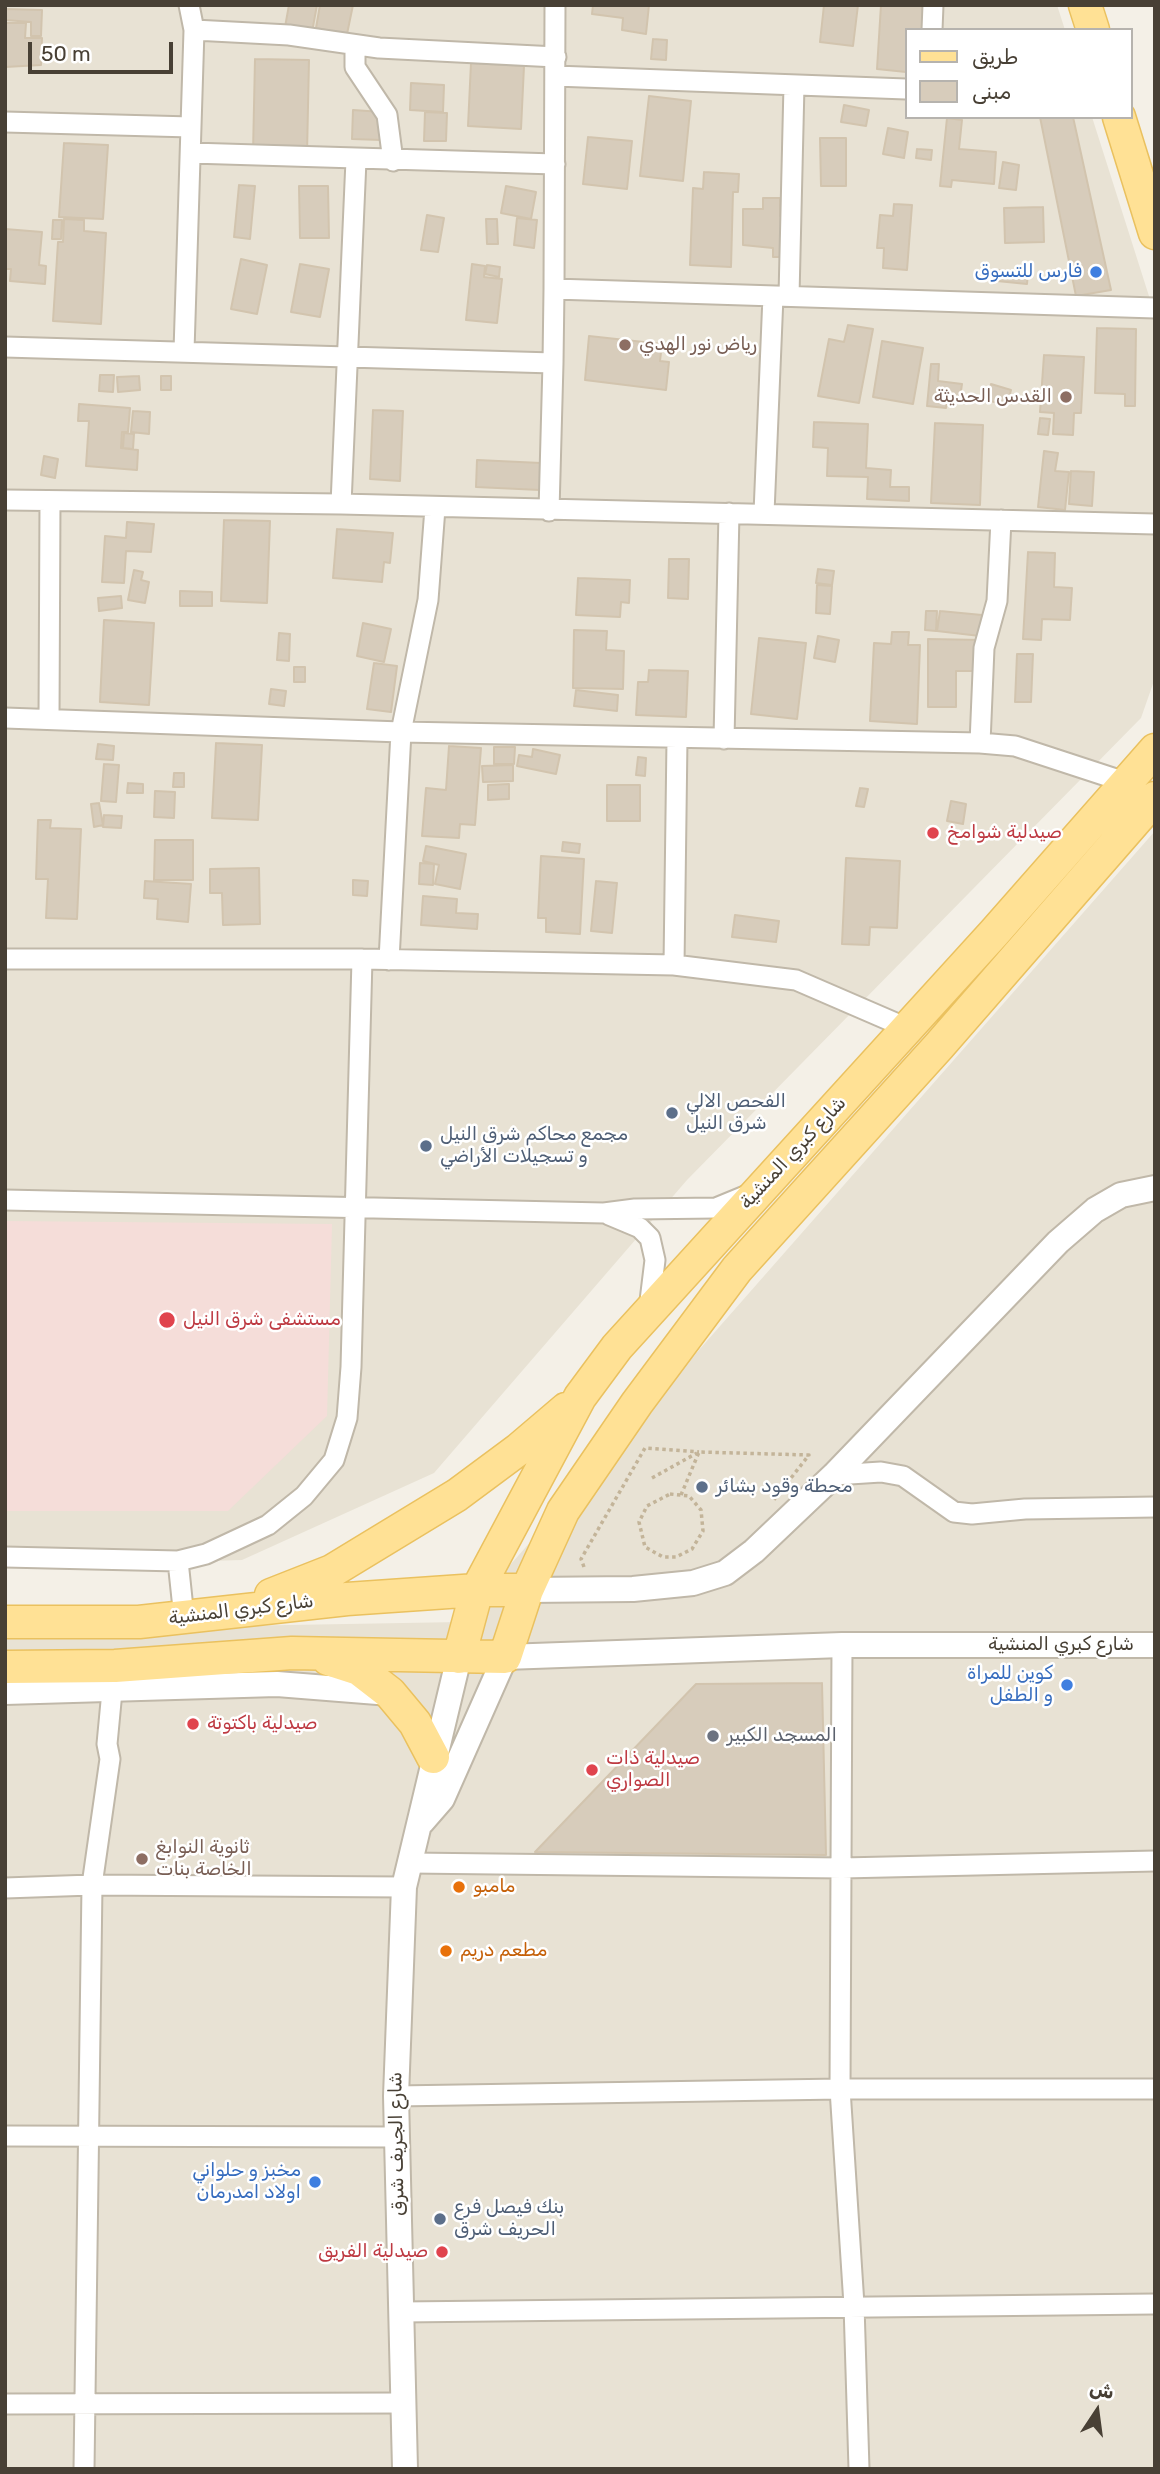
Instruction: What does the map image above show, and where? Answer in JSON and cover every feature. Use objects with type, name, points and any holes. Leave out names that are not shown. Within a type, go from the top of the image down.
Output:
[{"type":"main road","points":[[1085,5],[1092,28]]},
{"type":"main road","points":[[1120,119],[1155,233]]},
{"type":"main road","name":"شارع كبري المنشية","points":[[459,1657],[477,1590],[580,1397],[649,1309],[908,1028],[1152,749]]},
{"type":"main road","name":"شارع كبري المنشية","points":[[5,1667],[115,1666],[292,1653],[505,1657],[527,1590],[549,1538],[578,1487],[737,1269],[930,1056],[1155,798]]},
{"type":"main road","points":[[198,1616],[332,1571],[457,1495],[519,1450],[580,1397]]},
{"type":"main road","name":"شارع كبري المنشية","points":[[5,1622],[198,1616],[347,1599],[477,1590],[527,1590]]},
{"type":"main road","points":[[292,1653],[328,1659],[359,1669],[390,1693],[415,1723],[433,1756]]},
{"type":"street","points":[[184,351],[194,30],[189,5]]},
{"type":"street","points":[[549,511],[554,289],[555,5]]},
{"type":"street","points":[[932,28],[933,5]]},
{"type":"street","points":[[194,30],[289,35],[355,45],[555,66],[794,85],[904,89]]},
{"type":"street","points":[[355,45],[355,66],[387,116],[393,161]]},
{"type":"street","points":[[764,513],[794,85]]},
{"type":"street","points":[[5,122],[191,127]]},
{"type":"street","points":[[191,153],[555,164]]},
{"type":"street","points":[[341,504],[356,160]]},
{"type":"street","points":[[554,289],[1155,308]]},
{"type":"street","points":[[5,346],[553,363]]},
{"type":"street","points":[[5,500],[341,504],[1155,524]]},
{"type":"street","points":[[49,719],[50,501]]},
{"type":"street","points":[[389,960],[401,732],[428,600],[435,508]]},
{"type":"street","points":[[724,738],[729,513]]},
{"type":"street","points":[[981,743],[984,648],[997,601],[1001,520]]},
{"type":"street","points":[[5,718],[401,732],[981,743],[1015,746],[1125,782]]},
{"type":"street","points":[[674,965],[677,738]]},
{"type":"street","points":[[5,959],[362,959],[674,965],[796,980],[908,1028]]},
{"type":"street","points":[[5,1557],[178,1561],[206,1554],[268,1525],[304,1496],[334,1460],[347,1418],[357,1207],[362,959]]},
{"type":"street","points":[[527,1590],[633,1589],[693,1583],[725,1573],[754,1551],[834,1475],[1058,1242],[1095,1210],[1112,1200],[1155,1188]]},
{"type":"street","points":[[5,1200],[604,1213],[635,1209],[716,1208],[757,1192]]},
{"type":"street","points":[[604,1213],[633,1224],[650,1238],[655,1261],[649,1309]]},
{"type":"street","points":[[834,1475],[881,1472],[903,1476],[954,1512],[972,1514],[1026,1509],[1155,1507]]},
{"type":"street","points":[[178,1561],[198,1616]]},
{"type":"street","points":[[842,1645],[840,2089],[854,2305],[859,2469]]},
{"type":"street","name":"شارع كبري المنشية","points":[[505,1657],[842,1645],[1155,1645]]},
{"type":"street","name":"شارع الجريف شرق","points":[[405,2469],[396,2096],[407,1875],[422,1822],[433,1756],[459,1657]]},
{"type":"street","points":[[422,1822],[442,1799],[505,1657]]},
{"type":"street","points":[[5,1692],[277,1684],[390,1693]]},
{"type":"street","points":[[84,2469],[93,1885],[110,1759],[107,1744],[112,1690]]},
{"type":"street","points":[[5,1888],[407,1875],[1155,1861]]},
{"type":"street","points":[[396,2096],[840,2089],[1155,2089]]},
{"type":"street","points":[[5,2136],[397,2137]]},
{"type":"street","points":[[401,2312],[854,2305],[1155,2304]]},
{"type":"street","points":[[5,2404],[84,2406],[403,2403]]},
{"type":"path","points":[[586,1571],[581,1559],[645,1448],[809,1455],[772,1503]]},
{"type":"path","points":[[652,1478],[699,1452]]},
{"type":"path","points":[[681,1495],[699,1452]]},
{"type":"path","points":[[670,1494],[681,1495],[689,1496],[701,1510],[703,1531],[692,1549],[676,1557],[663,1557],[645,1547],[639,1522],[647,1506],[670,1494]]},
{"type":"shaded area","points":[[5,5],[1057,5],[1064,28],[904,28],[904,119],[1093,119],[1155,315],[1155,678],[1141,718],[687,1180],[434,1473],[242,1560],[5,1567]]},
{"type":"shaded area","points":[[1155,831],[1155,2469],[5,2469],[5,1630],[460,1622]]},
{"type":"shaded area","name":"مستشفى شرق النيل","points":[[5,1221],[332,1224],[327,1416],[228,1511],[5,1511]]},
{"type":"building","points":[[289,5],[317,5],[312,32],[285,27]]},
{"type":"building","points":[[320,5],[353,5],[347,34],[316,28]]},
{"type":"building","points":[[593,5],[649,5],[646,34],[622,30],[623,18],[592,14]]},
{"type":"building","points":[[824,5],[858,5],[853,46],[820,42]]},
{"type":"building","points":[[881,5],[933,5],[931,28],[904,28],[904,72],[877,69]]},
{"type":"building","points":[[5,9],[42,10],[41,36],[31,36],[31,22],[5,20]]},
{"type":"building","points":[[5,23],[26,23],[25,38],[42,38],[41,65],[5,67]]},
{"type":"building","points":[[653,39],[667,40],[666,60],[651,59]]},
{"type":"building","points":[[255,59],[309,60],[307,154],[253,153]]},
{"type":"building","points":[[471,63],[524,66],[521,129],[468,126]]},
{"type":"building","points":[[411,83],[444,85],[443,112],[410,110]]},
{"type":"building","points":[[649,96],[691,101],[683,181],[640,176]]},
{"type":"building","points":[[844,105],[869,110],[866,126],[841,122]]},
{"type":"building","points":[[353,110],[382,112],[381,140],[352,139]]},
{"type":"building","points":[[425,112],[447,113],[446,141],[424,141]]},
{"type":"building","points":[[947,119],[962,120],[959,149],[996,152],[994,184],[952,180],[951,187],[940,186]]},
{"type":"building","points":[[1040,119],[1073,119],[1111,290],[1076,296]]},
{"type":"building","points":[[888,128],[908,132],[904,158],[883,154]]},
{"type":"building","points":[[588,137],[632,141],[627,189],[583,184]]},
{"type":"building","points":[[820,138],[846,138],[846,186],[821,186]]},
{"type":"building","points":[[64,143],[108,145],[103,219],[59,217]]},
{"type":"building","points":[[917,149],[932,150],[931,160],[916,158]]},
{"type":"building","points":[[1003,162],[1019,165],[1016,190],[999,188]]},
{"type":"building","points":[[704,172],[739,174],[738,192],[733,192],[731,267],[690,265],[693,188],[703,189]]},
{"type":"building","points":[[239,185],[255,186],[250,239],[234,237]]},
{"type":"building","points":[[299,186],[328,186],[329,238],[300,238]]},
{"type":"building","points":[[506,186],[536,192],[531,219],[501,213]]},
{"type":"building","points":[[763,198],[780,198],[780,216],[796,216],[796,257],[773,257],[773,248],[743,245],[743,209],[763,209]]},
{"type":"building","points":[[894,204],[912,205],[907,270],[883,268],[884,248],[877,248],[880,215],[893,216]]},
{"type":"building","points":[[1043,207],[1044,242],[1005,243],[1004,208]]},
{"type":"building","points":[[427,215],[444,218],[438,252],[421,250]]},
{"type":"building","points":[[517,218],[537,220],[534,248],[514,245]]},
{"type":"building","points":[[64,219],[84,220],[84,231],[106,233],[101,324],[53,321],[58,242],[63,242]]},
{"type":"building","points":[[486,219],[497,219],[498,244],[487,244]]},
{"type":"building","points":[[53,220],[62,220],[61,239],[52,239]]},
{"type":"building","points":[[5,229],[42,232],[39,265],[46,266],[45,284],[10,281],[11,269],[5,269]]},
{"type":"building","points":[[241,259],[267,265],[257,314],[231,309]]},
{"type":"building","points":[[300,264],[329,269],[320,317],[291,312]]},
{"type":"building","points":[[472,264],[485,266],[484,277],[502,279],[497,323],[466,320]]},
{"type":"building","points":[[487,265],[500,267],[499,277],[485,274]]},
{"type":"building","points":[[998,270],[1028,272],[1027,284],[997,281]]},
{"type":"building","points":[[848,325],[873,329],[859,403],[818,396],[829,339],[844,342]]},
{"type":"building","points":[[1097,328],[1136,329],[1135,406],[1125,406],[1125,394],[1095,393]]},
{"type":"building","points":[[589,336],[662,344],[660,361],[669,362],[666,390],[585,380]]},
{"type":"building","points":[[882,341],[923,348],[913,404],[873,397]]},
{"type":"building","points":[[1044,355],[1084,357],[1081,413],[1074,413],[1073,435],[1053,434],[1054,413],[1040,412]]},
{"type":"building","points":[[931,364],[939,364],[938,381],[962,384],[960,397],[947,396],[946,408],[927,406]]},
{"type":"building","points":[[100,375],[114,375],[113,392],[99,391]]},
{"type":"building","points":[[139,376],[140,390],[118,392],[117,377]]},
{"type":"building","points":[[161,376],[171,376],[171,390],[161,390]]},
{"type":"building","points":[[991,384],[1011,390],[1007,405],[986,400]]},
{"type":"building","points":[[79,404],[130,408],[128,432],[122,432],[121,448],[138,450],[137,470],[86,466],[89,421],[78,421]]},
{"type":"building","points":[[373,410],[403,411],[400,481],[370,479]]},
{"type":"building","points":[[133,411],[150,412],[149,434],[131,432]]},
{"type":"building","points":[[1040,418],[1050,419],[1048,435],[1038,434]]},
{"type":"building","points":[[814,422],[868,424],[866,468],[891,470],[890,487],[909,487],[909,501],[867,499],[868,477],[827,476],[828,448],[813,447]]},
{"type":"building","points":[[935,423],[983,425],[980,505],[931,503]]},
{"type":"building","points":[[124,433],[134,434],[133,449],[123,448]]},
{"type":"building","points":[[1044,451],[1058,453],[1055,471],[1069,472],[1065,510],[1038,507]]},
{"type":"building","points":[[44,456],[58,459],[55,478],[41,475]]},
{"type":"building","points":[[477,460],[541,463],[540,490],[476,487]]},
{"type":"building","points":[[1071,471],[1094,472],[1092,506],[1069,504]]},
{"type":"building","points":[[224,520],[270,521],[267,603],[221,601]]},
{"type":"building","points":[[127,522],[154,524],[151,552],[126,551],[124,583],[102,582],[105,536],[126,538]]},
{"type":"building","points":[[337,529],[393,533],[390,563],[384,562],[382,582],[333,578]]},
{"type":"building","points":[[1028,552],[1055,553],[1054,587],[1072,588],[1070,620],[1042,619],[1041,640],[1023,639]]},
{"type":"building","points":[[669,559],[689,559],[688,599],[668,598]]},
{"type":"building","points":[[818,569],[834,571],[832,585],[816,583]]},
{"type":"building","points":[[134,570],[143,572],[141,580],[149,582],[145,603],[128,600]]},
{"type":"building","points":[[578,578],[630,580],[629,603],[621,602],[620,617],[576,615]]},
{"type":"building","points":[[817,585],[832,586],[830,614],[816,613]]},
{"type":"building","points":[[180,591],[212,592],[212,606],[180,606]]},
{"type":"building","points":[[121,596],[122,608],[99,611],[98,598]]},
{"type":"building","points":[[926,611],[937,611],[936,631],[925,630]]},
{"type":"building","points":[[940,611],[982,615],[980,636],[937,631]]},
{"type":"building","points":[[104,620],[154,623],[149,705],[100,702]]},
{"type":"building","points":[[363,623],[391,629],[384,662],[357,656]]},
{"type":"building","points":[[574,630],[607,631],[606,650],[624,651],[623,689],[573,688]]},
{"type":"building","points":[[892,632],[909,632],[908,645],[920,645],[917,724],[870,721],[874,643],[891,644]]},
{"type":"building","points":[[279,633],[290,634],[289,661],[277,660]]},
{"type":"building","points":[[818,636],[839,640],[835,662],[814,658]]},
{"type":"building","points":[[759,638],[806,643],[797,719],[751,714]]},
{"type":"building","points":[[928,639],[982,640],[982,671],[956,671],[956,707],[928,707]]},
{"type":"building","points":[[1017,654],[1033,654],[1031,702],[1015,702]]},
{"type":"building","points":[[374,663],[397,666],[391,712],[367,709]]},
{"type":"building","points":[[294,667],[305,667],[305,682],[294,682]]},
{"type":"building","points":[[649,670],[688,671],[686,717],[636,715],[638,682],[648,682]]},
{"type":"building","points":[[271,689],[286,691],[284,706],[269,704]]},
{"type":"building","points":[[576,690],[618,695],[617,711],[574,706]]},
{"type":"building","points":[[216,743],[262,745],[258,820],[212,818]]},
{"type":"building","points":[[98,744],[114,746],[113,760],[96,759]]},
{"type":"building","points":[[449,746],[481,748],[475,825],[460,824],[459,838],[422,836],[426,788],[446,790]]},
{"type":"building","points":[[494,747],[515,747],[514,764],[494,764]]},
{"type":"building","points":[[533,749],[560,755],[556,774],[517,766],[519,755],[532,757]]},
{"type":"building","points":[[638,757],[646,758],[645,776],[636,775]]},
{"type":"building","points":[[104,764],[119,765],[116,802],[101,801]]},
{"type":"building","points":[[513,765],[513,781],[483,782],[482,766]]},
{"type":"building","points":[[174,773],[184,773],[184,787],[173,787]]},
{"type":"building","points":[[128,783],[143,784],[143,793],[127,793]]},
{"type":"building","points":[[509,784],[509,799],[488,800],[488,785]]},
{"type":"building","points":[[607,785],[640,785],[640,821],[607,821]]},
{"type":"building","points":[[860,788],[868,789],[864,807],[856,806]]},
{"type":"building","points":[[155,791],[175,792],[174,818],[154,817]]},
{"type":"building","points":[[951,801],[966,804],[963,824],[947,821]]},
{"type":"building","points":[[99,803],[103,825],[94,827],[91,804]]},
{"type":"building","points":[[104,815],[122,816],[121,828],[103,827]]},
{"type":"building","points":[[38,820],[51,820],[50,828],[81,829],[77,919],[46,918],[48,879],[36,879]]},
{"type":"building","points":[[155,840],[193,840],[193,880],[154,880]]},
{"type":"building","points":[[563,842],[580,844],[579,853],[562,851]]},
{"type":"building","points":[[426,846],[466,854],[460,889],[435,884],[439,865],[423,861]]},
{"type":"building","points":[[541,856],[584,859],[580,934],[546,932],[546,918],[538,918]]},
{"type":"building","points":[[846,858],[900,861],[897,928],[870,927],[869,945],[842,944]]},
{"type":"building","points":[[420,863],[434,864],[433,885],[419,884]]},
{"type":"building","points":[[259,868],[260,924],[223,925],[222,893],[210,893],[210,869]]},
{"type":"building","points":[[353,880],[368,881],[367,896],[353,895]]},
{"type":"building","points":[[145,881],[191,884],[188,922],[157,919],[158,899],[144,898]]},
{"type":"building","points":[[596,881],[617,883],[612,933],[591,931]]},
{"type":"building","points":[[423,896],[457,899],[456,913],[478,914],[477,929],[421,925]]},
{"type":"building","points":[[735,915],[779,921],[776,942],[732,937]]},
{"type":"building","points":[[822,1683],[826,1855],[535,1852],[696,1684]]},
{"type":"place","name":"فارس للتسوق","points":[[1096,272]]},
{"type":"place","name":"رياض نور الهدي","points":[[625,345]]},
{"type":"place","name":"القدس الحديثة","points":[[1066,397]]},
{"type":"place","name":"صيدلية شوامخ","points":[[933,833]]},
{"type":"place","name":"الفحص الالي شرق النيل","points":[[672,1113]]},
{"type":"place","name":"مجمع محاكم شرق النيل و تسجيلات الأراضي","points":[[426,1146]]},
{"type":"place","name":"مستشفى شرق النيل","points":[[167,1320]]},
{"type":"place","name":"محطة وقود بشائر","points":[[702,1487]]},
{"type":"place","name":"كوين للمراة و الطفل","points":[[1067,1685]]},
{"type":"place","name":"صيدلية باكتوتة","points":[[193,1724]]},
{"type":"place","name":"المسجد الكبير","points":[[713,1736]]},
{"type":"place","name":"صيدلية ذات الصواري","points":[[592,1770]]},
{"type":"place","name":"ثانوية النوابغ الخاصة بنات","points":[[142,1859]]},
{"type":"place","name":"مامبو","points":[[459,1887]]},
{"type":"place","name":"مطعم دريم","points":[[446,1951]]},
{"type":"place","name":"مخبز و حلواني اولاد امدرمان","points":[[315,2182]]},
{"type":"place","name":"بنك فيصل فرع الحريف شرق","points":[[440,2219]]},
{"type":"place","name":"صيدلية الفريق","points":[[442,2252]]}]
